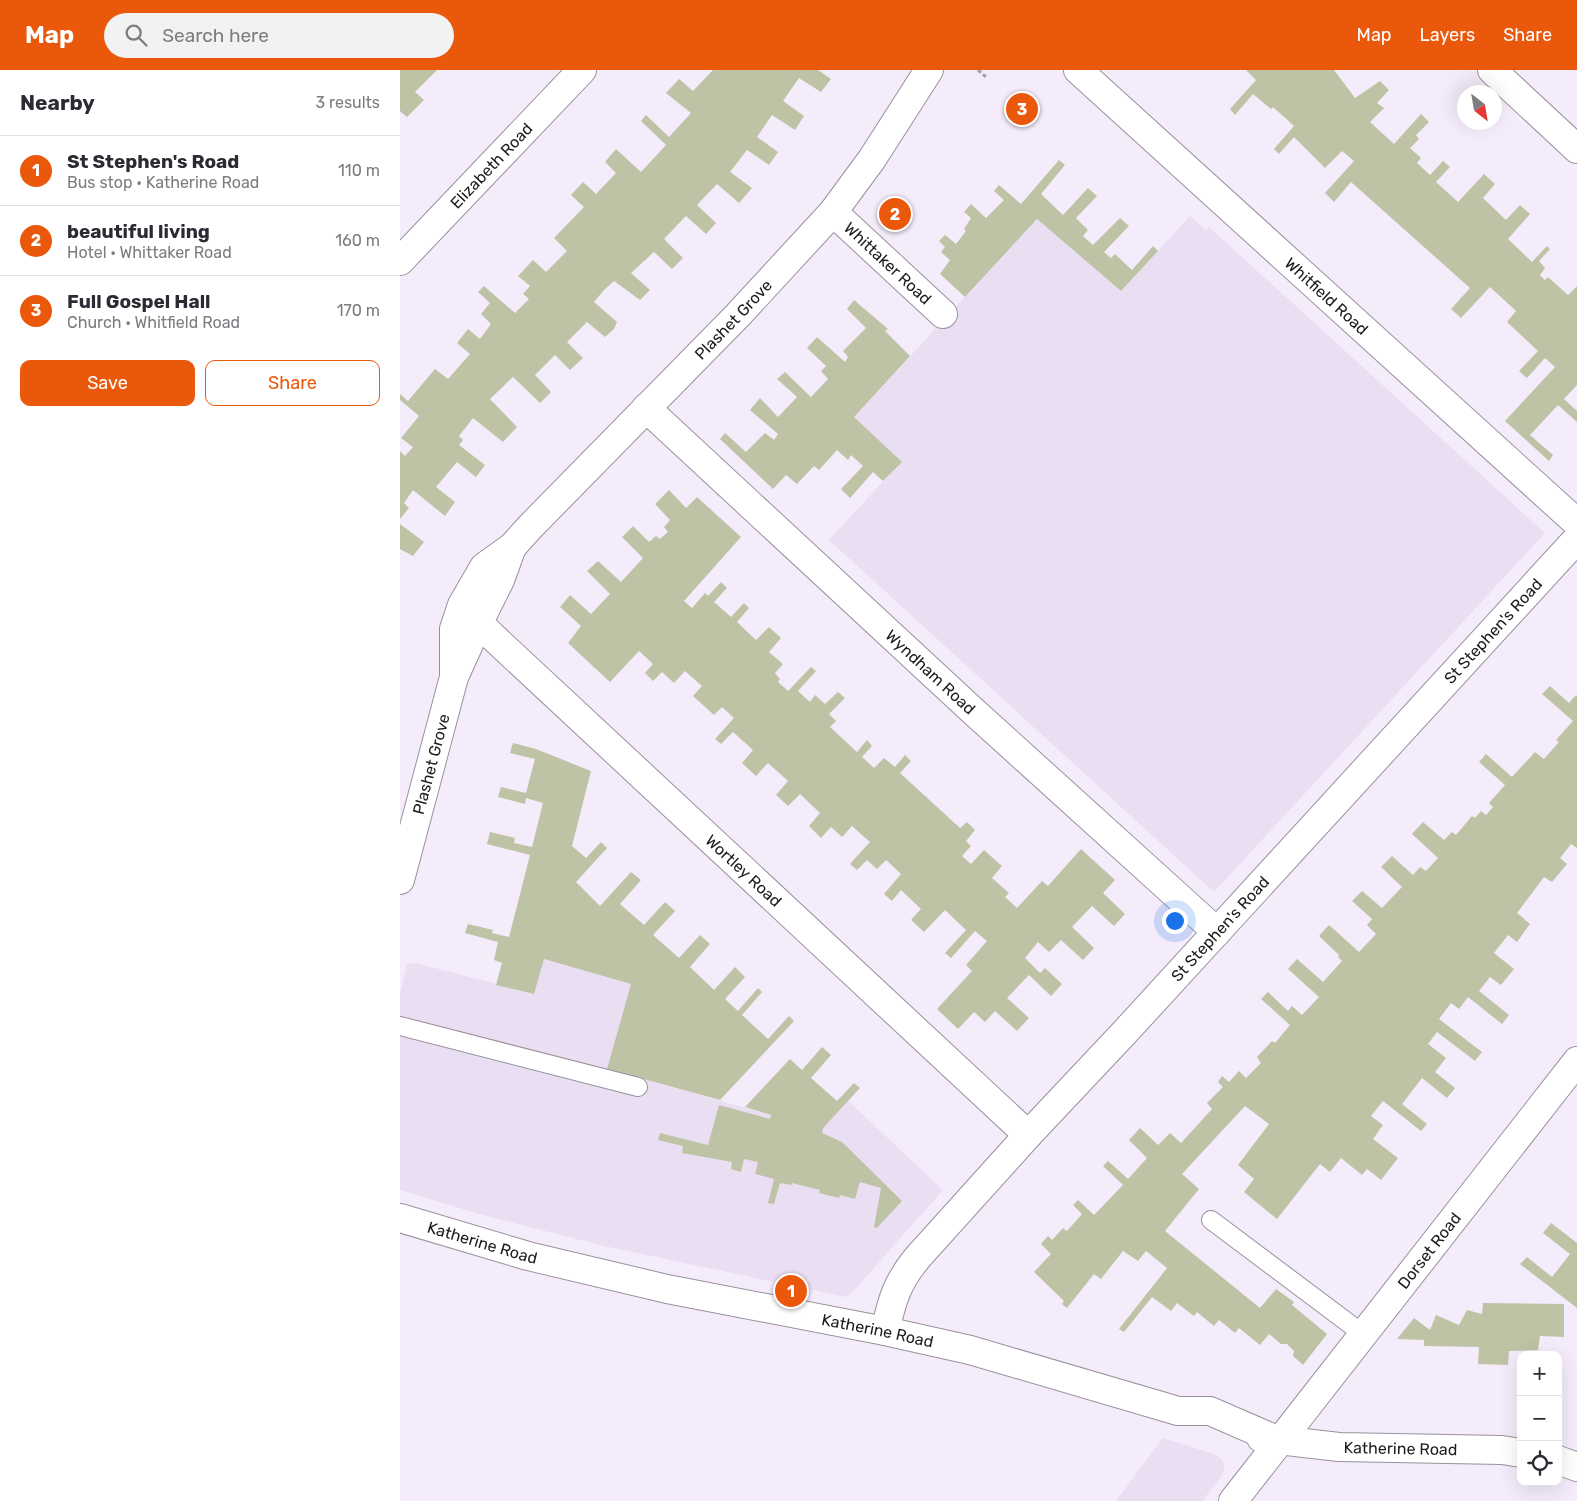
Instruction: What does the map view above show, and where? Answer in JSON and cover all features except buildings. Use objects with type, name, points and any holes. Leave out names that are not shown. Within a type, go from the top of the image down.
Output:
[{"type":"street","name":"Elizabeth Road","points":[[400,261],[582,70]]},
{"type":"street","name":"Plashet Grove","points":[[400,880],[470,614],[500,580],[512,547],[738,315],[833,212],[872,158],[929,70]]},
{"type":"street","name":"Whitfield Road","points":[[1078,70],[1577,522]]},
{"type":"street","points":[[1492,70],[1577,149]]},
{"type":"street","name":"Whittaker Road","points":[[833,212],[943,314]]},
{"type":"street","name":"Wyndham Road","points":[[646,408],[980,717],[1217,932]]},
{"type":"street","name":"St Stephen's Road","points":[[885,1331],[897,1287],[905,1272],[1028,1135],[1125,1032],[1577,539]]},
{"type":"street","name":"Wortley Road","points":[[470,614],[670,803],[1028,1135]]},
{"type":"street","name":"Dorset Road","points":[[1233,1501],[1577,1061]]},
{"type":"street","name":"Katherine Road","points":[[400,1218],[528,1256],[658,1287],[783,1313],[885,1331],[970,1350],[1178,1411],[1205,1430],[1279,1441],[1339,1447],[1502,1450],[1517,1452]]},
{"type":"street","points":[[1562,1461],[1577,1467]]},
{"type":"lane","points":[[400,1026],[638,1087]]},
{"type":"lane","points":[[1211,1220],[1363,1334]]},
{"type":"path","points":[[978,70],[986,77]]},
{"type":"shaded area","points":[[1190,216],[1206,230],[1209,227],[1545,533],[1214,892],[829,540],[901,462],[854,417],[1037,219],[1121,291]]},
{"type":"shaded area","points":[[544,959],[631,984],[607,1069],[823,1128],[847,1100],[943,1190],[846,1297],[604,1246],[479,1214],[400,1190],[400,994],[407,964],[415,963],[533,993]]},
{"type":"shaded area","points":[[1163,1438],[1217,1455],[1225,1466],[1221,1477],[1203,1501],[1116,1501]]},
{"type":"green space","points":[[400,70],[437,70],[415,92],[424,100],[407,117],[400,111]]},
{"type":"green space","points":[[713,70],[818,70],[831,79],[821,92],[799,78],[783,101],[804,116],[795,130],[772,115],[757,137],[778,152],[769,165],[747,150],[730,172],[752,188],[739,203],[717,184],[697,205],[716,223],[706,234],[686,216],[664,239],[683,258],[672,269],[654,252],[631,273],[650,290],[640,300],[614,281],[604,290],[594,302],[617,322],[614,329],[605,337],[587,322],[567,342],[583,358],[570,370],[555,355],[535,375],[551,392],[540,403],[513,377],[490,399],[517,427],[503,442],[473,418],[459,436],[463,440],[459,445],[485,465],[476,477],[457,462],[436,487],[455,502],[445,516],[413,490],[404,503],[409,508],[400,519],[400,451],[405,456],[413,447],[401,438],[419,416],[400,400],[400,394],[408,401],[435,369],[448,379],[470,354],[457,343],[468,329],[480,339],[491,324],[481,314],[490,303],[478,292],[484,286],[515,313],[529,299],[523,294],[530,286],[518,276],[533,260],[546,272],[567,251],[554,238],[584,207],[571,195],[583,182],[596,194],[616,173],[605,162],[616,149],[641,172],[666,145],[641,121],[646,115],[669,137],[691,113],[666,93],[679,79],[693,91]]},
{"type":"green space","points":[[1246,70],[1334,70],[1355,98],[1380,81],[1389,90],[1377,103],[1384,108],[1370,122],[1394,144],[1421,114],[1429,122],[1416,135],[1419,139],[1410,148],[1421,158],[1417,163],[1430,175],[1443,161],[1450,167],[1436,182],[1458,202],[1484,174],[1495,184],[1483,198],[1506,220],[1520,205],[1530,214],[1508,239],[1532,262],[1547,246],[1550,249],[1539,261],[1545,268],[1540,275],[1545,280],[1548,277],[1568,295],[1577,286],[1577,385],[1564,399],[1577,411],[1577,422],[1558,405],[1530,435],[1553,455],[1549,461],[1505,421],[1555,367],[1545,358],[1527,378],[1519,371],[1538,351],[1507,322],[1516,311],[1490,287],[1461,318],[1451,309],[1470,288],[1351,182],[1334,202],[1325,193],[1354,161],[1342,151],[1325,168],[1294,137],[1279,154],[1274,149],[1294,126],[1273,107],[1271,109],[1253,94],[1235,115],[1230,109],[1256,80]]},
{"type":"green space","points":[[1059,160],[1065,165],[1041,194],[1063,215],[1088,188],[1097,196],[1076,218],[1088,230],[1083,236],[1093,245],[1120,218],[1129,226],[1104,252],[1111,258],[1115,254],[1132,270],[1153,246],[1158,251],[1121,291],[1037,219],[965,297],[940,274],[950,260],[941,252],[945,247],[939,241],[945,235],[956,244],[966,231],[964,229],[971,218],[964,212],[971,204],[986,218],[1004,200],[994,191],[999,185],[1021,204]]},
{"type":"green space","points":[[854,300],[888,329],[885,331],[910,356],[854,417],[902,462],[883,481],[873,472],[850,498],[841,489],[863,466],[851,455],[848,460],[837,450],[819,470],[814,466],[797,484],[786,475],[773,489],[720,439],[725,433],[746,452],[765,433],[774,440],[778,434],[750,410],[760,398],[778,417],[797,397],[777,379],[785,372],[811,397],[828,379],[821,371],[826,366],[807,348],[817,337],[845,362],[848,357],[843,351],[866,328],[847,309]]},
{"type":"green space","points":[[669,490],[686,508],[697,497],[741,537],[684,601],[692,608],[705,593],[708,596],[721,582],[727,588],[714,602],[731,617],[744,603],[749,608],[737,622],[756,640],[769,627],[781,638],[769,652],[783,664],[775,673],[780,679],[778,682],[788,691],[811,667],[816,671],[798,691],[810,702],[815,695],[825,704],[838,692],[845,698],[829,714],[836,721],[830,727],[857,752],[867,740],[872,746],[862,757],[874,768],[884,758],[895,767],[905,755],[911,761],[900,773],[960,828],[967,822],[975,830],[966,841],[971,846],[962,856],[971,864],[984,850],[1002,866],[992,878],[1009,893],[1005,897],[1017,908],[1042,881],[1048,886],[1081,849],[1115,880],[1103,893],[1125,914],[1114,926],[1092,906],[1072,927],[1094,948],[1083,960],[1061,940],[1049,952],[1038,942],[1025,958],[1040,973],[1045,968],[1062,984],[1051,996],[1029,975],[1007,998],[1029,1018],[1017,1031],[995,1011],[985,1022],[974,1012],[958,1029],[937,1009],[972,971],[966,965],[987,941],[975,931],[951,958],[945,953],[966,930],[945,910],[924,932],[911,920],[921,909],[901,890],[892,901],[884,894],[901,874],[886,860],[877,869],[867,860],[857,870],[850,864],[870,842],[852,826],[842,837],[831,827],[821,838],[809,826],[820,813],[800,794],[788,806],[776,795],[788,781],[768,763],[756,776],[742,763],[753,750],[733,732],[721,744],[715,739],[734,718],[722,707],[714,715],[693,696],[702,686],[685,671],[674,683],[662,672],[653,681],[645,673],[653,664],[639,651],[610,682],[568,643],[581,626],[560,607],[570,595],[591,614],[610,594],[587,571],[598,561],[621,582],[643,558],[622,537],[633,526],[649,542],[656,536],[660,539],[668,532],[664,527],[670,520],[655,504]]},
{"type":"green space","points":[[400,524],[424,542],[413,556],[400,549]]},
{"type":"green space","points":[[1550,686],[1569,703],[1577,696],[1577,848],[1571,844],[1560,858],[1567,864],[1552,882],[1544,877],[1517,913],[1530,924],[1517,942],[1508,935],[1494,953],[1514,969],[1501,985],[1490,977],[1479,991],[1509,1015],[1502,1024],[1468,997],[1459,1009],[1451,1003],[1439,1019],[1482,1052],[1475,1061],[1437,1032],[1428,1044],[1446,1058],[1435,1072],[1455,1088],[1447,1098],[1422,1078],[1402,1104],[1427,1124],[1421,1131],[1383,1101],[1371,1116],[1383,1125],[1373,1139],[1398,1158],[1381,1180],[1367,1169],[1362,1175],[1341,1158],[1330,1172],[1320,1164],[1277,1219],[1244,1192],[1254,1179],[1238,1165],[1269,1124],[1245,1106],[1182,1174],[1199,1189],[1165,1231],[1260,1308],[1276,1289],[1294,1302],[1292,1305],[1327,1334],[1303,1365],[1293,1356],[1294,1351],[1287,1344],[1281,1344],[1269,1334],[1260,1345],[1239,1328],[1235,1333],[1219,1320],[1214,1326],[1197,1312],[1194,1316],[1177,1303],[1171,1311],[1152,1297],[1124,1332],[1119,1329],[1167,1268],[1146,1251],[1138,1261],[1123,1251],[1101,1279],[1094,1274],[1067,1308],[1062,1304],[1064,1301],[1034,1272],[1051,1254],[1041,1244],[1048,1236],[1052,1240],[1063,1228],[1067,1231],[1082,1214],[1073,1205],[1078,1200],[1094,1215],[1123,1185],[1103,1166],[1108,1161],[1128,1179],[1147,1158],[1129,1140],[1140,1128],[1158,1145],[1170,1133],[1181,1143],[1212,1109],[1207,1103],[1223,1087],[1218,1082],[1222,1076],[1229,1082],[1239,1071],[1246,1078],[1261,1063],[1257,1057],[1272,1041],[1275,1043],[1290,1025],[1261,999],[1268,992],[1288,1011],[1292,1006],[1302,1015],[1319,997],[1288,969],[1297,959],[1323,982],[1342,961],[1338,957],[1339,955],[1319,936],[1329,925],[1359,952],[1376,934],[1367,925],[1372,919],[1352,901],[1362,891],[1382,908],[1402,887],[1381,867],[1392,856],[1413,875],[1420,867],[1426,871],[1438,858],[1412,834],[1423,822],[1444,840],[1452,832],[1456,835],[1472,816],[1475,818],[1481,811],[1486,815],[1493,807],[1489,803],[1505,785],[1479,762],[1486,754],[1512,777],[1535,752],[1544,759],[1559,742],[1556,740],[1573,721],[1542,694]]},
{"type":"green space","points":[[513,743],[536,749],[591,771],[572,846],[586,858],[601,842],[607,848],[576,882],[600,906],[631,872],[641,880],[620,904],[644,925],[665,902],[675,911],[653,935],[679,958],[700,935],[710,944],[690,967],[714,990],[735,967],[745,977],[725,999],[738,1011],[758,988],[762,992],[742,1015],[768,1039],[789,1016],[794,1021],[720,1100],[607,1069],[631,984],[544,959],[534,994],[496,985],[502,963],[494,960],[498,942],[465,933],[468,924],[493,930],[492,933],[509,937],[530,855],[487,844],[490,832],[515,838],[514,843],[532,847],[543,803],[526,798],[525,804],[498,797],[501,787],[526,793],[535,759],[510,753]]},
{"type":"green space","points":[[822,1047],[831,1055],[811,1078],[837,1101],[854,1083],[860,1088],[823,1128],[822,1133],[842,1142],[902,1201],[877,1228],[874,1227],[881,1188],[860,1182],[855,1199],[840,1195],[839,1198],[819,1193],[820,1190],[792,1183],[791,1185],[780,1183],[774,1204],[768,1203],[774,1179],[755,1174],[758,1162],[744,1159],[741,1172],[731,1169],[732,1162],[682,1153],[683,1146],[658,1140],[660,1133],[708,1145],[719,1105],[770,1119],[771,1115],[745,1107],[790,1059],[802,1070]]},
{"type":"green space","points":[[1551,1223],[1577,1243],[1577,1308],[1520,1264],[1527,1257],[1552,1277],[1570,1254],[1543,1233]]},
{"type":"green space","points":[[1483,1303],[1564,1304],[1564,1337],[1540,1336],[1538,1350],[1509,1351],[1508,1365],[1478,1364],[1479,1347],[1424,1346],[1424,1340],[1397,1339],[1414,1318],[1430,1330],[1436,1315],[1459,1325],[1467,1310],[1482,1314]]},
{"type":"place","name":"Full Gospel Hall","points":[[1022,109]]},
{"type":"place","name":"beautiful living","points":[[895,214]]},
{"type":"place","name":"St Stephen's Road","points":[[791,1291]]}]
